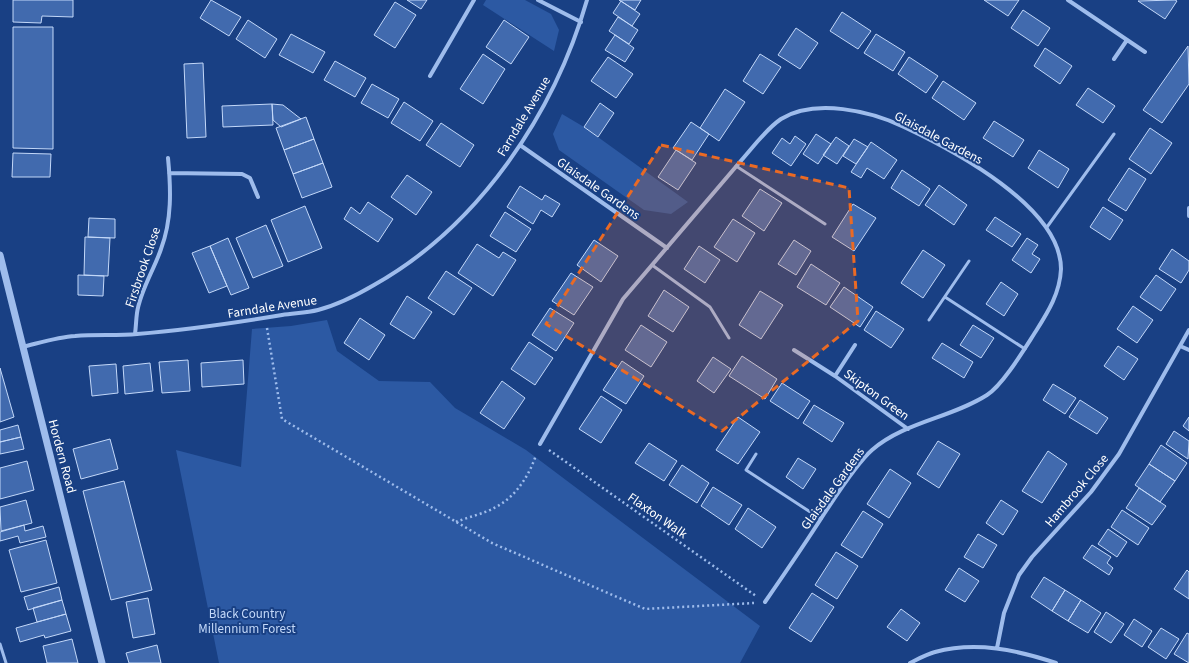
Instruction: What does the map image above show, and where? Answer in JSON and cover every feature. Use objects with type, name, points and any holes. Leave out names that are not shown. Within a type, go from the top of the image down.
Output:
[{"type":"street","points":[[430,76],[474,0]]},
{"type":"street","points":[[538,0],[581,22]]},
{"type":"street","name":"Farndale Avenue","points":[[22,347],[73,336],[135,334],[318,310],[359,294],[394,274],[421,254],[449,230],[472,207],[520,145],[546,101],[567,60],[588,0]]},
{"type":"street","points":[[1068,0],[1145,52]]},
{"type":"street","points":[[1114,59],[1127,40]]},
{"type":"street","name":"Glaisdale Gardens","points":[[540,444],[623,299],[769,128],[783,118],[808,110],[833,108],[861,112],[891,121],[962,157],[1005,187],[1031,208],[1047,228],[1056,244],[1061,268],[1059,286],[1052,305],[1024,349],[989,394],[940,418],[908,429],[871,450],[840,491],[765,602]]},
{"type":"street","name":"Glaisdale Gardens","points":[[520,145],[667,248]]},
{"type":"street","name":"Firsbrook Close","points":[[135,334],[137,313],[141,298],[159,255],[166,232],[169,214],[170,173],[168,158]]},
{"type":"street","points":[[170,173],[242,174],[250,178],[258,197]]},
{"type":"street","points":[[1189,208],[1189,216]]},
{"type":"street","name":"Hordern Road","points":[[0,255],[102,663]]},
{"type":"street","name":"Hambrook Close","points":[[996,648],[1004,613],[1019,575],[1032,557],[1090,492],[1119,454],[1189,330]]},
{"type":"street","name":"Skipton Green","points":[[835,376],[854,345]]},
{"type":"street","points":[[1180,346],[1189,350]]},
{"type":"street","name":"Skipton Green","points":[[794,350],[835,376],[908,429]]},
{"type":"street","points":[[910,663],[935,652],[965,647],[996,648],[1026,653],[1056,663]]},
{"type":"lane","points":[[1047,228],[1114,134]]},
{"type":"lane","points":[[736,166],[824,224]]},
{"type":"lane","points":[[929,320],[970,261]]},
{"type":"lane","points":[[652,265],[710,307],[729,338]]},
{"type":"lane","points":[[946,297],[1024,349]]},
{"type":"lane","points":[[756,454],[746,470],[821,519]]},
{"type":"lane","points":[[0,644],[6,663]]},
{"type":"path","points":[[265,318],[282,419],[492,543],[645,609],[765,602]]},
{"type":"path","points":[[456,522],[495,508],[515,492],[532,469],[540,444]]},
{"type":"path","name":"Flaxton Walk","points":[[540,444],[765,602]]},
{"type":"highlighted area","points":[[661,145],[849,188],[858,321],[722,431],[546,324]]},
{"type":"green space","points":[[486,0],[525,0],[551,14],[559,30],[554,51],[483,5]]},
{"type":"green space","points":[[562,114],[584,127],[688,202],[671,214],[644,210],[559,150],[553,134]]},
{"type":"green space","name":"Black Country Millennium Forest","points":[[327,320],[337,351],[379,381],[430,382],[455,408],[526,450],[760,626],[740,663],[219,663],[176,450],[241,467],[252,329],[291,326]]},
{"type":"building","points":[[13,0],[73,0],[73,17],[42,16],[41,23],[13,22]]},
{"type":"building","points":[[211,0],[241,17],[229,36],[200,18]]},
{"type":"building","points":[[407,0],[427,0],[421,9]]},
{"type":"building","points":[[619,0],[641,0],[635,10]]},
{"type":"building","points":[[984,0],[1019,0],[1008,16]]},
{"type":"building","points":[[621,1],[640,14],[632,26],[613,13]]},
{"type":"building","points":[[1138,1],[1177,1],[1165,19]]},
{"type":"building","points":[[395,2],[416,15],[395,48],[374,35]]},
{"type":"building","points":[[1023,10],[1050,28],[1038,46],[1011,28]]},
{"type":"building","points":[[842,12],[871,31],[858,49],[830,31]]},
{"type":"building","points":[[618,17],[638,30],[629,44],[609,31]]},
{"type":"building","points":[[248,20],[277,39],[265,58],[236,39]]},
{"type":"building","points":[[504,20],[529,37],[511,64],[486,47]]},
{"type":"building","points":[[13,27],[53,27],[53,149],[13,148]]},
{"type":"building","points":[[796,28],[818,43],[800,69],[778,55]]},
{"type":"building","points":[[291,34],[325,52],[313,73],[279,55]]},
{"type":"building","points":[[876,34],[905,52],[893,71],[864,53]]},
{"type":"building","points":[[615,35],[634,48],[625,62],[605,50]]},
{"type":"building","points":[[1188,46],[1189,84],[1162,123],[1143,110]]},
{"type":"building","points":[[1045,48],[1072,66],[1060,84],[1034,66]]},
{"type":"building","points":[[483,54],[505,69],[483,104],[460,89]]},
{"type":"building","points":[[760,54],[781,67],[763,94],[743,81]]},
{"type":"building","points":[[608,57],[633,74],[616,98],[591,81]]},
{"type":"building","points":[[909,57],[938,76],[926,93],[898,74]]},
{"type":"building","points":[[335,61],[366,78],[355,97],[324,80]]},
{"type":"building","points":[[203,63],[206,137],[187,138],[184,64]]},
{"type":"building","points":[[943,81],[976,103],[964,120],[932,98]]},
{"type":"building","points":[[372,84],[399,99],[388,118],[361,103]]},
{"type":"building","points":[[1088,88],[1115,106],[1103,123],[1076,105]]},
{"type":"building","points":[[725,89],[745,102],[719,141],[700,128]]},
{"type":"building","points":[[404,102],[433,121],[420,141],[391,123]]},
{"type":"building","points":[[600,103],[614,113],[598,137],[584,127]]},
{"type":"building","points":[[272,104],[283,105],[301,119],[281,127],[273,120]]},
{"type":"building","points":[[272,104],[273,125],[223,127],[222,106]]},
{"type":"building","points":[[306,117],[314,139],[284,150],[276,128]]},
{"type":"building","points":[[994,121],[1024,140],[1013,157],[983,138]]},
{"type":"building","points":[[691,122],[709,134],[692,160],[673,148]]},
{"type":"building","points":[[441,123],[474,145],[460,167],[426,145]]},
{"type":"building","points":[[1150,128],[1172,143],[1151,174],[1129,159]]},
{"type":"building","points":[[816,134],[831,144],[818,164],[803,154]]},
{"type":"building","points":[[795,136],[806,144],[791,166],[772,153],[782,138],[790,144]]},
{"type":"building","points":[[836,137],[849,146],[837,164],[823,155]]},
{"type":"building","points":[[314,139],[323,163],[293,174],[284,150]]},
{"type":"building","points":[[854,139],[868,147],[856,164],[843,156]]},
{"type":"building","points":[[871,142],[897,160],[884,179],[867,168],[861,178],[851,172]]},
{"type":"building","points":[[676,150],[696,163],[678,190],[658,177]]},
{"type":"building","points":[[1039,150],[1069,169],[1058,188],[1028,168]]},
{"type":"building","points":[[13,153],[51,154],[50,177],[12,177]]},
{"type":"building","points":[[323,163],[332,187],[302,198],[293,174]]},
{"type":"building","points":[[1129,168],[1146,179],[1126,211],[1108,200]]},
{"type":"building","points":[[902,170],[930,189],[919,206],[891,188]]},
{"type":"building","points":[[407,175],[432,192],[416,215],[391,197]]},
{"type":"building","points":[[939,185],[967,205],[954,225],[925,205]]},
{"type":"building","points":[[520,186],[542,200],[545,195],[560,204],[552,217],[541,210],[533,224],[507,207]]},
{"type":"building","points":[[760,189],[782,203],[764,231],[742,216]]},
{"type":"building","points":[[368,202],[393,219],[378,242],[344,219],[351,207],[360,214]]},
{"type":"building","points":[[853,204],[876,218],[854,251],[832,237]]},
{"type":"building","points":[[305,206],[322,248],[288,262],[271,220]]},
{"type":"building","points":[[1103,207],[1123,220],[1110,240],[1090,227]]},
{"type":"building","points":[[505,212],[531,229],[516,252],[490,236]]},
{"type":"building","points":[[995,217],[1021,234],[1012,247],[986,230]]},
{"type":"building","points":[[89,218],[115,219],[115,238],[88,237]]},
{"type":"building","points":[[733,219],[755,233],[737,262],[714,247]]},
{"type":"building","points":[[266,225],[283,266],[253,278],[236,238]]},
{"type":"building","points":[[85,237],[110,238],[108,276],[84,275]]},
{"type":"building","points":[[228,238],[249,288],[231,295],[210,246]]},
{"type":"building","points":[[1027,238],[1038,245],[1032,254],[1040,259],[1031,273],[1012,260]]},
{"type":"building","points":[[594,240],[618,256],[601,282],[577,265]]},
{"type":"building","points":[[794,240],[811,251],[796,275],[778,264]]},
{"type":"building","points":[[477,244],[499,258],[503,252],[516,260],[493,296],[458,273]]},
{"type":"building","points":[[210,246],[227,286],[209,293],[192,253]]},
{"type":"building","points":[[699,246],[720,260],[705,283],[684,269]]},
{"type":"building","points":[[1172,249],[1189,261],[1189,270],[1181,283],[1159,269]]},
{"type":"building","points":[[923,250],[945,265],[923,298],[901,283]]},
{"type":"building","points":[[811,264],[840,283],[826,305],[797,287]]},
{"type":"building","points":[[446,271],[472,288],[454,315],[428,298]]},
{"type":"building","points":[[571,273],[593,287],[574,315],[552,301]]},
{"type":"building","points":[[78,275],[104,276],[103,296],[78,295]]},
{"type":"building","points":[[1156,275],[1176,289],[1161,311],[1140,297]]},
{"type":"building","points":[[1001,282],[1018,294],[1004,316],[986,304]]},
{"type":"building","points":[[844,287],[873,307],[860,327],[830,307]]},
{"type":"building","points":[[664,290],[689,307],[673,332],[648,316]]},
{"type":"building","points":[[760,291],[783,305],[761,339],[739,325]]},
{"type":"building","points":[[407,296],[432,312],[414,339],[390,324]]},
{"type":"building","points":[[1133,306],[1153,320],[1137,343],[1117,329]]},
{"type":"building","points":[[550,308],[574,323],[556,351],[532,335]]},
{"type":"building","points":[[876,311],[904,329],[891,348],[864,330]]},
{"type":"building","points":[[360,318],[385,335],[369,360],[344,343]]},
{"type":"building","points":[[641,325],[667,342],[651,367],[625,350]]},
{"type":"building","points":[[973,325],[994,338],[981,358],[960,345]]},
{"type":"building","points":[[529,342],[553,358],[535,385],[511,369]]},
{"type":"building","points":[[942,343],[973,362],[964,378],[932,358]]},
{"type":"building","points":[[1118,346],[1138,359],[1124,380],[1104,366]]},
{"type":"building","points":[[742,356],[777,379],[765,399],[729,376]]},
{"type":"building","points":[[713,357],[731,369],[714,393],[697,381]]},
{"type":"building","points":[[188,360],[190,391],[162,393],[159,362]]},
{"type":"building","points":[[243,360],[244,384],[202,387],[201,363]]},
{"type":"building","points":[[622,361],[644,376],[626,404],[603,390]]},
{"type":"building","points":[[150,363],[153,391],[125,394],[123,366]]},
{"type":"building","points":[[116,364],[118,393],[92,396],[89,366]]},
{"type":"building","points":[[0,368],[14,417],[0,422]]},
{"type":"building","points":[[502,381],[525,398],[504,429],[480,413]]},
{"type":"building","points":[[782,383],[810,401],[798,419],[770,401]]},
{"type":"building","points":[[1053,384],[1076,398],[1065,414],[1043,400]]},
{"type":"building","points":[[601,396],[622,410],[601,443],[579,429]]},
{"type":"building","points":[[1080,400],[1108,418],[1097,434],[1069,417]]},
{"type":"building","points":[[814,405],[844,423],[832,442],[803,423]]},
{"type":"building","points":[[738,417],[760,432],[738,464],[716,450]]},
{"type":"building","points":[[1189,417],[1189,431],[1183,426]]},
{"type":"building","points":[[18,425],[21,437],[0,442],[0,430]]},
{"type":"building","points":[[1174,431],[1189,441],[1188,459],[1166,444]]},
{"type":"building","points":[[21,437],[24,449],[0,454],[0,442]]},
{"type":"building","points":[[110,439],[118,469],[81,479],[73,449]]},
{"type":"building","points":[[938,441],[960,454],[939,488],[917,474]]},
{"type":"building","points":[[649,443],[677,461],[664,481],[635,463]]},
{"type":"building","points":[[1161,445],[1187,463],[1175,481],[1149,464]]},
{"type":"building","points":[[1048,451],[1067,464],[1042,503],[1022,491]]},
{"type":"building","points":[[798,458],[816,469],[803,489],[786,477]]},
{"type":"building","points":[[27,461],[34,490],[0,499],[0,468]]},
{"type":"building","points":[[1149,464],[1175,481],[1160,502],[1135,485]]},
{"type":"building","points":[[682,465],[709,483],[697,503],[669,485]]},
{"type":"building","points":[[890,469],[911,483],[889,518],[867,504]]},
{"type":"building","points":[[124,481],[152,590],[111,600],[83,491]]},
{"type":"building","points":[[713,487],[742,505],[729,525],[701,506]]},
{"type":"building","points":[[1139,488],[1166,506],[1152,525],[1126,508]]},
{"type":"building","points":[[26,500],[32,523],[1,531],[0,507]]},
{"type":"building","points":[[1001,500],[1018,511],[1003,535],[986,523]]},
{"type":"building","points":[[748,508],[776,527],[762,548],[735,529]]},
{"type":"building","points":[[1122,510],[1149,528],[1138,545],[1111,527]]},
{"type":"building","points":[[863,511],[883,524],[862,558],[841,545]]},
{"type":"building","points":[[24,525],[25,531],[43,526],[46,537],[20,543],[18,536],[0,541],[0,532]]},
{"type":"building","points":[[1108,529],[1127,542],[1117,557],[1098,544]]},
{"type":"building","points":[[978,534],[997,545],[983,568],[964,557]]},
{"type":"building","points":[[46,540],[57,583],[21,592],[9,550]]},
{"type":"building","points":[[1092,545],[1111,557],[1107,563],[1113,568],[1109,575],[1083,558]]},
{"type":"building","points":[[836,552],[858,566],[837,599],[815,585]]},
{"type":"building","points":[[959,568],[979,581],[965,602],[945,590]]},
{"type":"building","points":[[1187,570],[1189,572],[1189,599],[1174,589]]},
{"type":"building","points":[[1044,577],[1065,590],[1052,611],[1031,597]]},
{"type":"building","points":[[59,587],[62,600],[28,610],[24,597]]},
{"type":"building","points":[[1065,590],[1081,600],[1068,621],[1052,611]]},
{"type":"building","points":[[812,593],[834,607],[811,642],[789,628]]},
{"type":"building","points":[[148,598],[155,634],[133,638],[126,602]]},
{"type":"building","points":[[62,600],[66,614],[37,622],[33,608]]},
{"type":"building","points":[[1081,600],[1101,613],[1088,633],[1068,621]]},
{"type":"building","points":[[901,609],[920,623],[907,641],[887,627]]},
{"type":"building","points":[[1106,612],[1124,624],[1111,643],[1094,632]]},
{"type":"building","points":[[66,614],[71,631],[45,638],[44,635],[20,642],[16,628]]},
{"type":"building","points":[[1134,619],[1152,631],[1142,647],[1124,635]]},
{"type":"building","points":[[1161,628],[1179,639],[1166,659],[1148,647]]},
{"type":"building","points":[[1187,633],[1189,634],[1189,663],[1174,654]]},
{"type":"building","points":[[72,639],[78,663],[47,663],[43,646]]},
{"type":"building","points":[[157,645],[161,663],[129,663],[126,653]]}]
